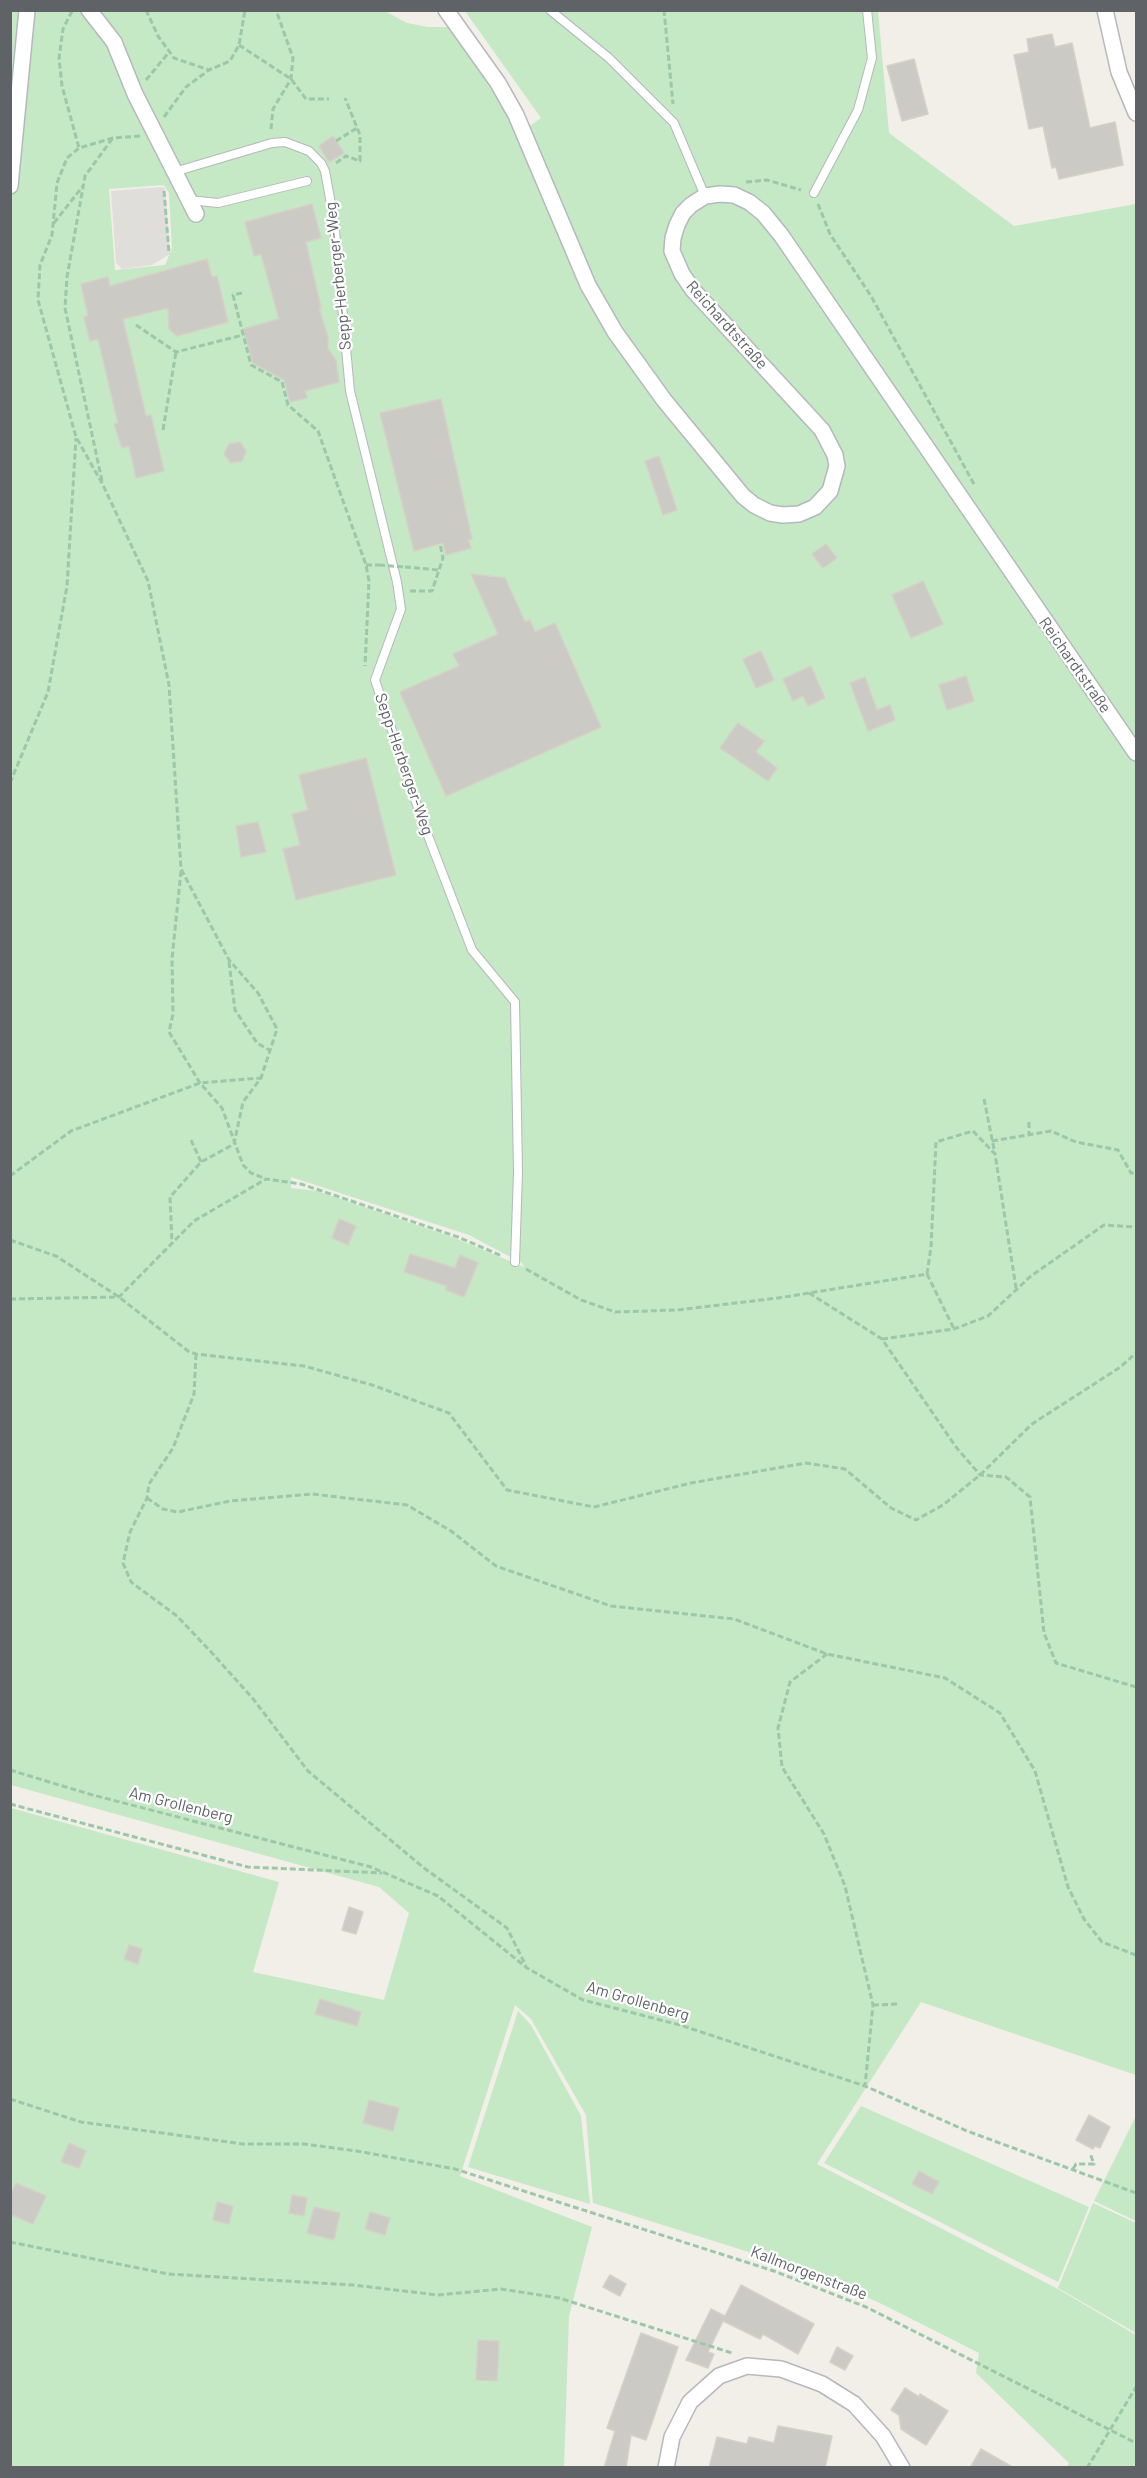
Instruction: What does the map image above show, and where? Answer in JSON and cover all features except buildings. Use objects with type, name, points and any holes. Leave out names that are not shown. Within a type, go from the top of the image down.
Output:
[{"type":"street","points":[[10,186],[27,10]]},
{"type":"street","points":[[89,10],[114,42],[135,94],[192,207]]},
{"type":"street","name":"Reichardtstraße","points":[[446,10],[498,83],[516,115],[588,285],[639,366],[743,496],[770,513],[799,514],[815,507],[831,491],[837,466],[835,455],[822,430],[693,290],[682,274],[672,251],[673,238],[683,213],[705,196],[720,194],[734,195],[750,202],[763,213],[781,235],[1137,753]]},
{"type":"street","points":[[1105,10],[1119,72],[1137,113]]},
{"type":"street","points":[[666,2468],[672,2437],[690,2402],[719,2376],[747,2366],[781,2369],[822,2384],[854,2404],[883,2436],[902,2468]]},
{"type":"lane","points":[[550,10],[609,58],[674,123],[705,196]]},
{"type":"lane","points":[[814,193],[858,110],[872,57],[867,10]]},
{"type":"lane","name":"Sepp-Herberger-Weg","points":[[174,172],[272,143],[285,142],[301,146],[321,163],[325,171],[334,220],[350,391],[397,582],[401,609],[375,680],[422,820],[472,950],[515,1002],[518,1172],[515,1262]]},
{"type":"lane","points":[[192,207],[307,181]]},
{"type":"path","points":[[146,10],[158,36],[174,58],[209,70]]},
{"type":"path","points":[[245,10],[239,45],[230,62],[209,70],[186,87],[154,133],[146,136],[113,138],[79,148],[67,158],[57,183],[52,235],[40,265],[38,300],[76,437],[103,485],[148,581],[169,685],[181,869],[172,959],[173,1014],[170,1032],[200,1083],[222,1108],[243,1165],[251,1173],[266,1179],[301,1184],[458,1237],[515,1262],[580,1300],[615,1312],[677,1310],[927,1274]]},
{"type":"path","points":[[271,131],[273,109],[291,79],[293,58],[276,10]]},
{"type":"path","points":[[664,10],[674,123]]},
{"type":"path","points":[[71,14],[63,29],[59,58],[62,86],[79,148]]},
{"type":"path","points":[[239,45],[291,79],[306,99],[329,99]]},
{"type":"path","points":[[135,94],[170,51]]},
{"type":"path","points":[[345,98],[360,135],[360,161],[346,156]]},
{"type":"path","points":[[336,141],[357,128]]},
{"type":"path","points":[[103,485],[65,308],[67,277],[85,176],[113,138]]},
{"type":"path","points":[[739,183],[767,180],[814,193],[830,234],[870,296],[976,489]]},
{"type":"path","points":[[54,223],[84,185]]},
{"type":"path","points":[[164,186],[169,253]]},
{"type":"path","points":[[242,293],[233,295],[251,365],[282,382],[288,405],[318,431],[366,564],[369,581],[365,668]]},
{"type":"path","points":[[136,325],[176,352],[243,335]]},
{"type":"path","points":[[164,430],[176,352]]},
{"type":"path","points":[[10,783],[48,692],[67,586],[76,437]]},
{"type":"path","points":[[397,582],[409,591],[432,591],[443,558],[440,544]]},
{"type":"path","points":[[366,564],[439,570]]},
{"type":"path","points":[[172,1243],[170,1197],[201,1162],[234,1144],[243,1102],[261,1078],[277,1029],[258,993],[229,960],[181,869]]},
{"type":"path","points":[[229,960],[235,1010],[257,1043],[271,1051]]},
{"type":"path","points":[[10,1176],[70,1131],[200,1083],[261,1078]]},
{"type":"path","points":[[984,1099],[996,1158],[1016,1288]]},
{"type":"path","points":[[1029,1122],[1029,1136]]},
{"type":"path","points":[[954,1329],[927,1274],[936,1142],[973,1131],[995,1154],[996,1158]]},
{"type":"path","points":[[992,1141],[1051,1131],[1076,1142],[1118,1150],[1131,1173],[1137,1173]]},
{"type":"path","points":[[191,1140],[201,1162]]},
{"type":"path","points":[[10,1299],[119,1297],[194,1221],[266,1179]]},
{"type":"path","points":[[882,1339],[954,1329],[988,1316],[1016,1288],[1104,1226],[1137,1227]]},
{"type":"path","points":[[10,1240],[56,1257],[119,1297],[188,1351],[196,1354],[304,1366],[372,1385],[449,1413],[507,1490],[594,1508],[691,1483],[806,1463],[845,1469],[891,1508],[916,1520],[943,1505],[980,1475],[1032,1424],[1119,1368],[1137,1353]]},
{"type":"path","points":[[808,1292],[882,1339],[956,1447],[980,1475],[1006,1477],[1030,1497],[1044,1633],[1056,1663],[1137,1687]]},
{"type":"path","points":[[196,1354],[194,1394],[172,1448],[149,1484],[147,1498],[130,1532],[123,1563],[131,1582],[177,1616],[254,1700],[308,1771],[424,1869],[507,1928],[527,1968]]},
{"type":"path","points":[[147,1498],[163,1509],[178,1512],[230,1501],[312,1494],[408,1505],[451,1531],[496,1566],[611,1606],[734,1619],[827,1654],[945,1678],[1000,1713],[1035,1772],[1068,1887],[1084,1919],[1102,1942],[1137,1955]]},
{"type":"path","points":[[827,1654],[790,1682],[778,1728],[782,1767],[824,1834],[845,1886],[873,2005],[865,2086]]},
{"type":"path","name":"Am Grollenberg","points":[[10,1770],[89,1794],[371,1867],[446,1902],[527,1968],[583,2000],[680,2025],[865,2086],[967,2131],[1137,2193]]},
{"type":"path","points":[[10,1804],[248,1868],[386,1873]]},
{"type":"path","points":[[873,2005],[900,2004]]},
{"type":"path","name":"Kallmorgenstraße","points":[[10,2099],[81,2122],[243,2144],[304,2144],[455,2169],[774,2271],[866,2307],[1137,2443]]},
{"type":"path","points":[[1073,2169],[1076,2164],[1094,2164],[1090,2153]]},
{"type":"path","points":[[10,2242],[168,2274],[353,2285],[438,2295],[501,2289],[559,2298],[728,2350],[747,2366]]},
{"type":"path","points":[[1087,2468],[1137,2387]]},
{"type":"shaded area","points":[[165,188],[170,254],[152,265],[122,269],[116,263],[111,191]]},
{"type":"green space","points":[[383,10],[407,23],[428,27],[463,27],[530,126],[541,118],[465,11],[878,11],[889,133],[1014,226],[1136,204],[1136,2075],[921,2002],[817,2164],[1058,2289],[1136,2335],[1136,2467],[1067,2467],[1069,2463],[976,2373],[979,2353],[884,2305],[809,2271],[593,2203],[586,2115],[531,2019],[515,2005],[460,2176],[592,2227],[569,2316],[564,2467],[11,2467],[11,1808],[279,1882],[253,1972],[384,2000],[409,1913],[379,1887],[11,1785],[10,11]],"holes":[[[164,185],[169,193],[172,248],[165,265],[115,270],[109,189]],[[291,1177],[469,1235],[522,1263],[524,1267],[452,1237],[317,1191],[291,1188]]]},
{"type":"green space","points":[[518,2011],[531,2025],[581,2116],[590,2204],[468,2167]]},
{"type":"green space","points":[[861,2106],[1089,2207],[1058,2282],[824,2163]]},
{"type":"green space","points":[[1136,2116],[1136,2221],[1094,2201]]},
{"type":"green space","points":[[1093,2203],[1136,2223],[1136,2333],[1058,2288]]}]
